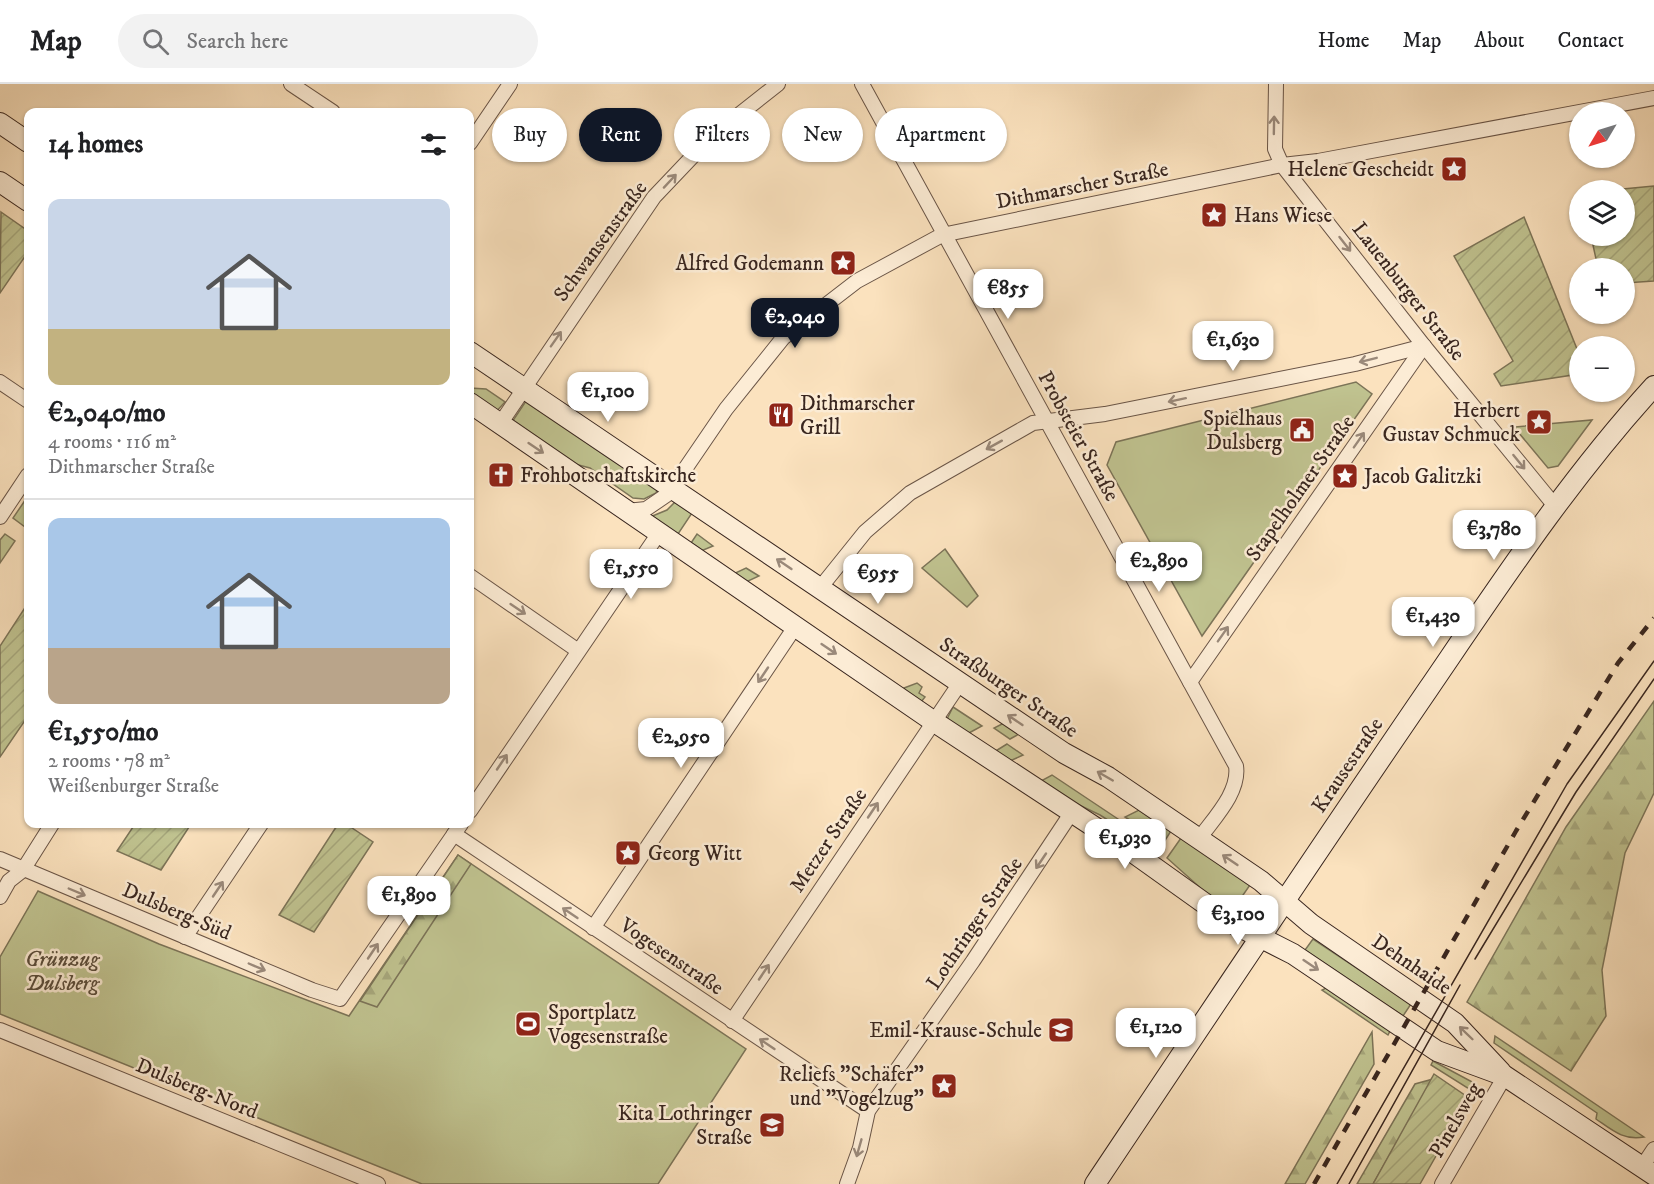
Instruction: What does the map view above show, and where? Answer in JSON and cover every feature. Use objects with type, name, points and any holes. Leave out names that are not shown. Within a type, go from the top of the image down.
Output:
[{"type":"main road","points":[[0,123],[24,139]]},
{"type":"main road","points":[[0,182],[24,198]]},
{"type":"main road","name":"Straßburger Straße","points":[[474,355],[1064,753],[1108,777],[1200,839],[1284,900]]},
{"type":"main road","name":"Krausestraße","points":[[1095,1184],[1284,900],[1556,506],[1654,386]]},
{"type":"main road","points":[[474,406],[1223,917],[1260,936]]},
{"type":"main road","name":"Dehnhaide","points":[[1284,900],[1311,924],[1455,1023],[1505,1076],[1648,1171]]},
{"type":"main road","name":"Dehnhaide","points":[[1260,936],[1293,954],[1437,1051],[1505,1076]]},
{"type":"street","points":[[291,84],[327,108]]},
{"type":"street","points":[[474,137],[510,84]]},
{"type":"street","name":"Schwansenstraße","points":[[500,424],[522,387],[654,197],[712,136],[778,84]]},
{"type":"street","name":"Probsteier Straße","points":[[862,84],[942,235],[1236,766],[1238,777],[1233,790],[1200,839]]},
{"type":"street","name":"Lauenburger Straße","points":[[1276,84],[1275,149],[1282,165],[1424,346],[1556,506]]},
{"type":"street","name":"Dithmarscher Straße","points":[[627,511],[650,507],[672,489],[726,409],[783,338],[857,281],[942,235],[1282,165],[1318,161],[1654,98]]},
{"type":"street","points":[[820,588],[865,532],[910,493],[1033,423],[1105,414],[1355,364],[1424,346]]},
{"type":"street","name":"Stapelholmer Straße","points":[[1190,682],[1424,346]]},
{"type":"street","points":[[0,382],[24,398]]},
{"type":"street","points":[[0,517],[24,480]]},
{"type":"street","points":[[474,805],[577,650],[659,533]]},
{"type":"street","points":[[474,579],[577,650]]},
{"type":"street","points":[[593,928],[795,627]]},
{"type":"street","name":"Metzer Straße","points":[[732,1021],[960,683]]},
{"type":"street","name":"Lothringer Straße","points":[[847,1184],[860,1148],[868,1111],[973,961],[1072,812]]},
{"type":"street","points":[[0,897],[9,881],[23,870],[49,828]]},
{"type":"street","points":[[185,937],[258,828]]},
{"type":"street","name":"Vogesenstraße","points":[[458,829],[593,928],[868,1111]]},
{"type":"street","name":"Dulsberg-Süd","points":[[0,860],[333,999],[340,999],[458,829]]},
{"type":"street","name":"Dulsberg-Nord","points":[[0,1030],[378,1184]]},
{"type":"street","name":"Pinelsweg","points":[[1442,1184],[1505,1076]]},
{"type":"street","points":[[1648,1171],[1654,1149]]},
{"type":"green space","points":[[1654,186],[1654,281],[1635,282],[1635,258],[1596,258],[1593,246],[1635,246],[1635,188]]},
{"type":"green space","points":[[1,212],[24,228],[24,258],[0,293]]},
{"type":"green space","points":[[1524,217],[1572,336],[1569,336],[1569,376],[1501,386],[1494,374],[1513,361],[1454,256]]},
{"type":"green space","points":[[1356,382],[1372,394],[1202,636],[1107,465],[1116,442]]},
{"type":"green space","points":[[474,388],[486,389],[505,402],[494,414],[474,401]]},
{"type":"green space","points":[[528,398],[657,490],[656,493],[644,499],[633,498],[590,468],[567,462],[510,425]]},
{"type":"green space","points":[[1592,420],[1558,466],[1548,468],[1514,427]]},
{"type":"green space","points":[[678,499],[694,510],[676,537],[650,517],[667,510]]},
{"type":"green space","points":[[24,502],[24,526],[13,518]]},
{"type":"green space","points":[[5,534],[15,541],[0,563],[0,540]]},
{"type":"green space","points":[[697,534],[713,546],[701,551],[689,546]]},
{"type":"green space","points":[[945,549],[978,596],[967,607],[922,568]]},
{"type":"green space","points":[[746,568],[759,576],[744,583],[731,575]]},
{"type":"green space","points":[[24,609],[24,722],[0,757],[0,646]]},
{"type":"green space","points":[[917,683],[922,687],[919,693],[925,697],[921,702],[904,688]]},
{"type":"green space","points":[[1654,701],[1654,793],[1625,853],[1602,970],[1606,1016],[1571,1071],[1467,1002],[1566,827]]},
{"type":"green space","points":[[953,707],[982,726],[967,734],[947,719]]},
{"type":"green space","points":[[1008,721],[1023,732],[1010,739],[994,728]]},
{"type":"green space","points":[[1007,744],[1023,755],[1010,761],[994,752]]},
{"type":"green space","points":[[1052,775],[1160,847],[1156,851],[1100,815],[1054,793],[1039,782]]},
{"type":"green space","points":[[1139,810],[1171,831],[1164,842],[1125,817]]},
{"type":"green space","points":[[132,828],[188,828],[161,870],[117,851]]},
{"type":"green space","points":[[335,828],[352,828],[373,842],[314,932],[279,915]]},
{"type":"green space","points":[[1181,838],[1250,885],[1232,911],[1205,892],[1167,858]]},
{"type":"green space","name":"Sportplatz Vogesenstraße","points":[[458,855],[746,1049],[658,1184],[422,1184],[0,1014],[0,957],[38,891],[159,944],[349,1016]]},
{"type":"green space","points":[[458,855],[471,864],[377,1007],[360,1001]]},
{"type":"green space","points":[[1313,939],[1411,1004],[1403,1016],[1305,950]]},
{"type":"green space","points":[[1326,988],[1390,1031],[1388,1035],[1322,990]]},
{"type":"green space","points":[[1372,1032],[1374,1064],[1305,1184],[1285,1184]]},
{"type":"green space","points":[[1495,1036],[1644,1137],[1624,1136],[1607,1127],[1596,1119],[1597,1113],[1494,1043]]},
{"type":"green space","points":[[1433,1061],[1476,1084],[1479,1093],[1477,1094],[1431,1065]]},
{"type":"green space","points":[[1434,1074],[1469,1098],[1420,1184],[1373,1184]]},
{"type":"green space","points":[[1433,1079],[1373,1184],[1357,1184],[1415,1084]]},
{"type":"tram line","points":[[1337,1184],[1567,784],[1654,661]]},
{"type":"tram line","points":[[1475,959],[1576,792],[1654,679]]},
{"type":"tram line","points":[[1349,1184],[1460,985]]},
{"type":"railway","points":[[1314,1184],[1516,831],[1618,663],[1654,618]]},
{"type":"place","name":"Helene Gescheidt","points":[[1454,169]]},
{"type":"place","name":"Hans Wiese","points":[[1214,215]]},
{"type":"place","name":"Alfred Godemann","points":[[843,263]]},
{"type":"place","name":"Dithmarscher Grill","points":[[781,415]]},
{"type":"place","name":"Herbert Gustav Schmuck","points":[[1539,422]]},
{"type":"place","name":"Spielhaus Dulsberg","points":[[1302,430]]},
{"type":"place","name":"Frohbotschaftskirche","points":[[501,475]]},
{"type":"place","name":"Jacob Galitzki","points":[[1345,476]]},
{"type":"place","name":"Georg Witt","points":[[628,853]]},
{"type":"place","name":"Sportplatz Vogesenstraße","points":[[528,1024]]},
{"type":"place","name":"Emil-Krause-Schule","points":[[1061,1030]]},
{"type":"place","name":"Reliefs \"Schäfer\" und \"Vogelzug\"","points":[[944,1086]]},
{"type":"place","name":"Kita Lothringer Straße","points":[[772,1125]]},
{"type":"park label","name":"Grünzug Dulsberg","points":[[62,971]]}]
